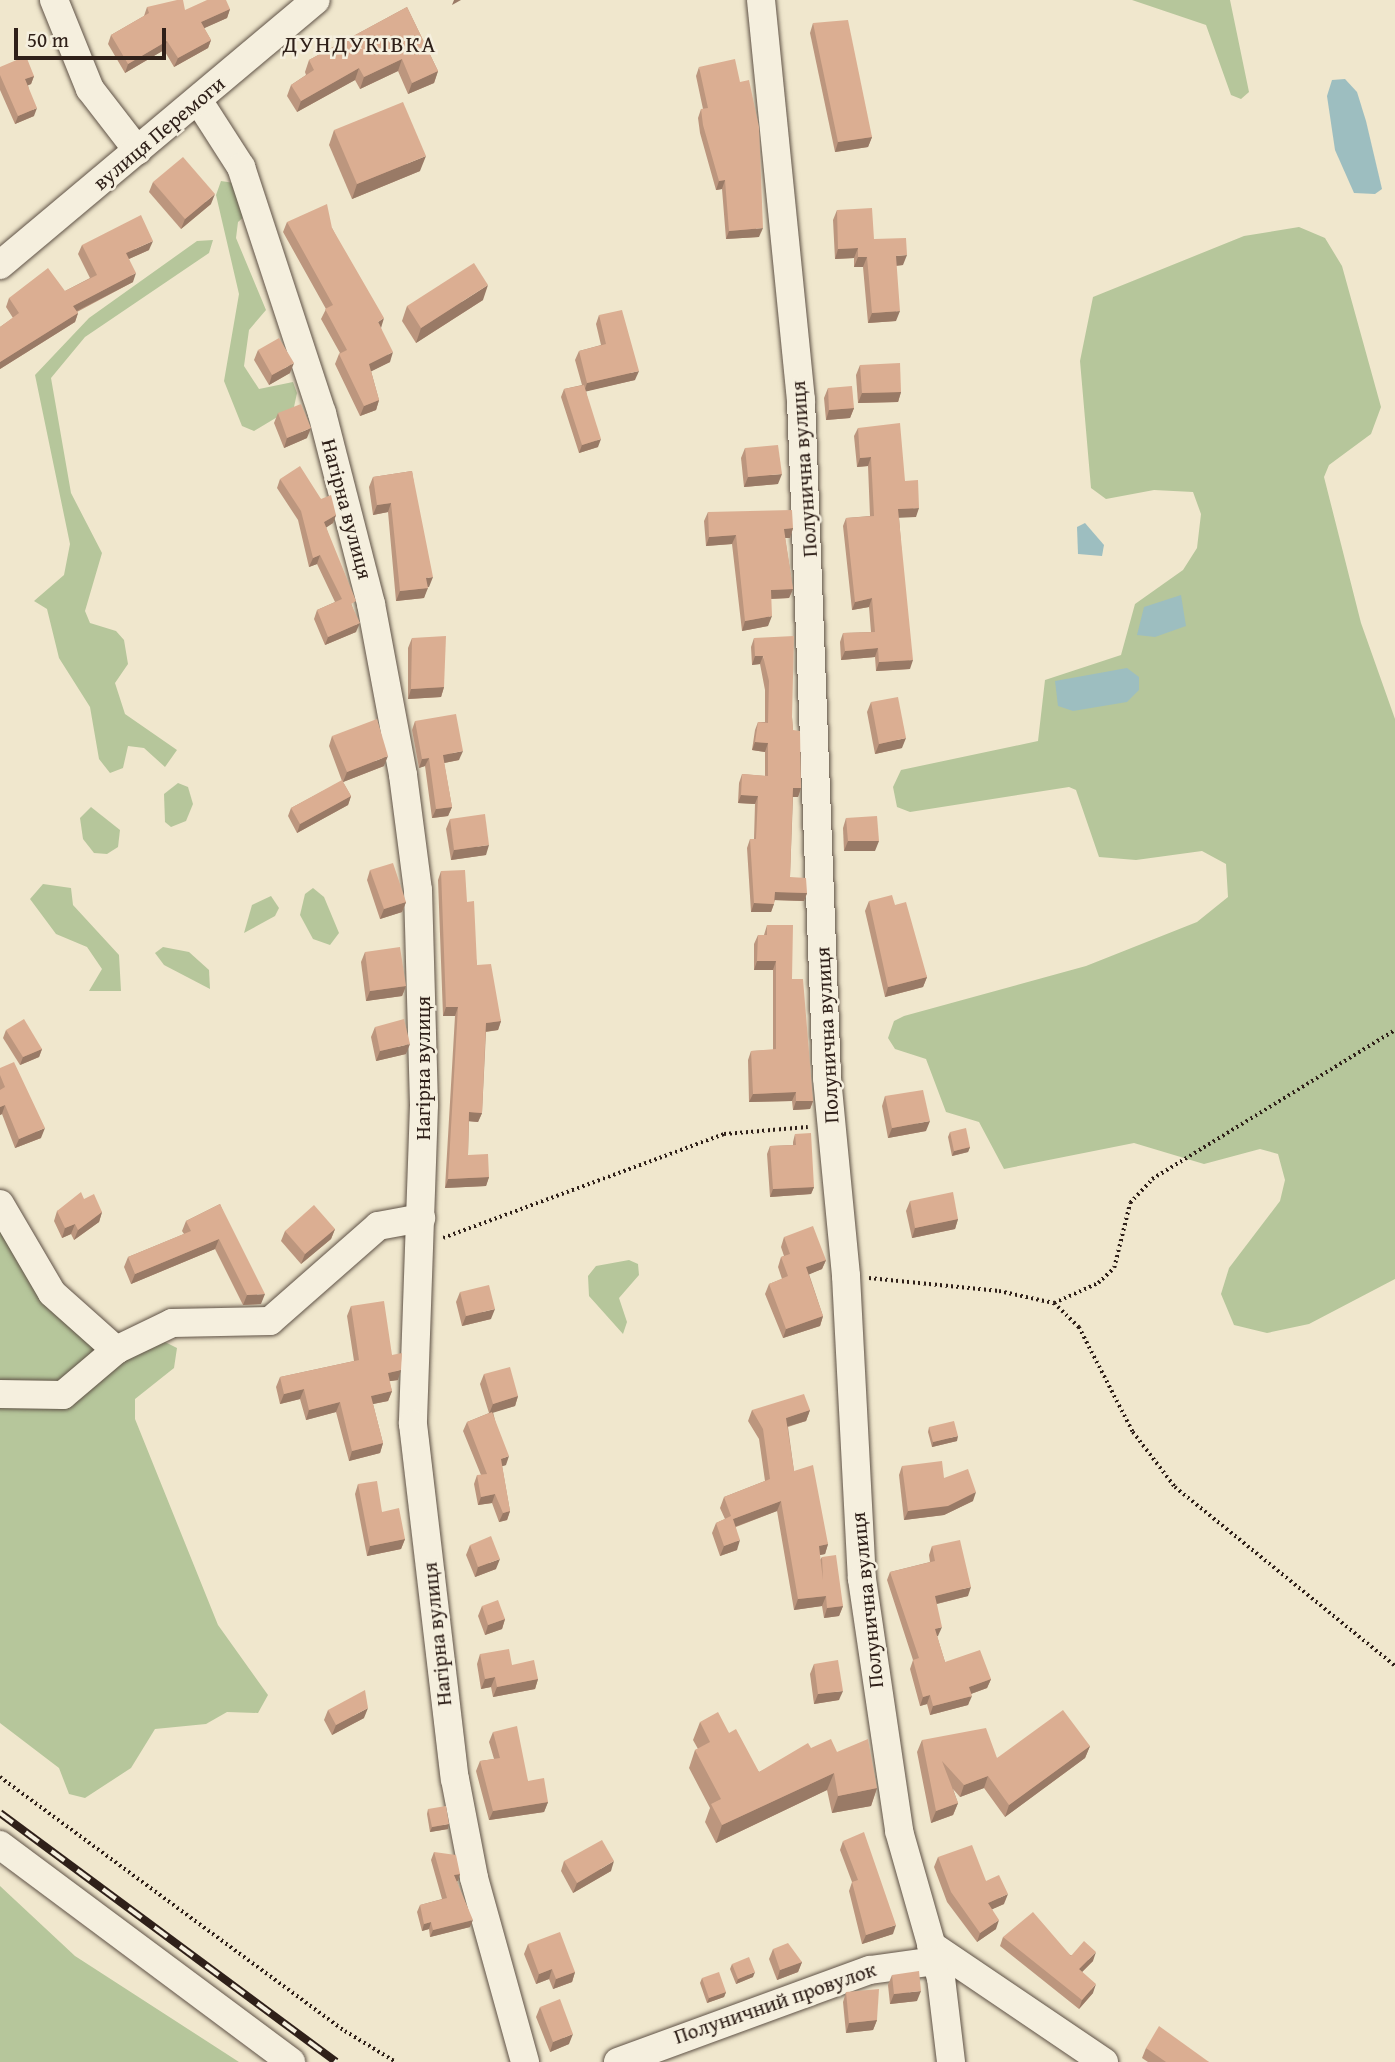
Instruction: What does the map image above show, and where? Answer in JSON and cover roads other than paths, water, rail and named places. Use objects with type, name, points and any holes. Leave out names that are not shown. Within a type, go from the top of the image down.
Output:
[{"type":"street","points":[[54,0],[90,89],[138,151]]},
{"type":"street","name":"вулиця Перемоги","points":[[0,265],[316,0]]},
{"type":"street","name":"Полунична вулиця","points":[[761,0],[808,520],[831,1126],[846,1276],[870,1657],[899,1830],[933,1953],[951,2062]]},
{"type":"street","name":"Нагірна вулиця","points":[[198,100],[246,180],[330,440],[383,659],[418,890],[420,1231],[413,1424],[448,1734],[474,1878],[525,2062]]},
{"type":"street","points":[[0,1204],[52,1293],[116,1350]]},
{"type":"street","points":[[0,1394],[63,1395],[116,1350],[172,1323],[270,1321],[378,1226],[420,1231]]},
{"type":"street","points":[[0,1845],[291,2062]]},
{"type":"street","points":[[933,1953],[1104,2062]]},
{"type":"street","name":"Полуничний провулок","points":[[618,2062],[679,2035],[870,1970],[933,1953]]},
{"type":"water","points":[[1345,79],[1357,92],[1366,121],[1382,189],[1375,194],[1354,193],[1335,150],[1327,96],[1332,80]]},
{"type":"water","points":[[1085,523],[1104,545],[1102,556],[1078,554],[1077,527]]},
{"type":"water","points":[[1181,595],[1186,626],[1155,637],[1137,635],[1144,607]]},
{"type":"water","points":[[1127,668],[1139,677],[1139,690],[1127,702],[1073,711],[1058,706],[1055,681]]},
{"type":"railway","points":[[0,1813],[336,2062]]},
{"type":"district","name":"ДУНДУКІВКА","points":[[360,44]]}]
